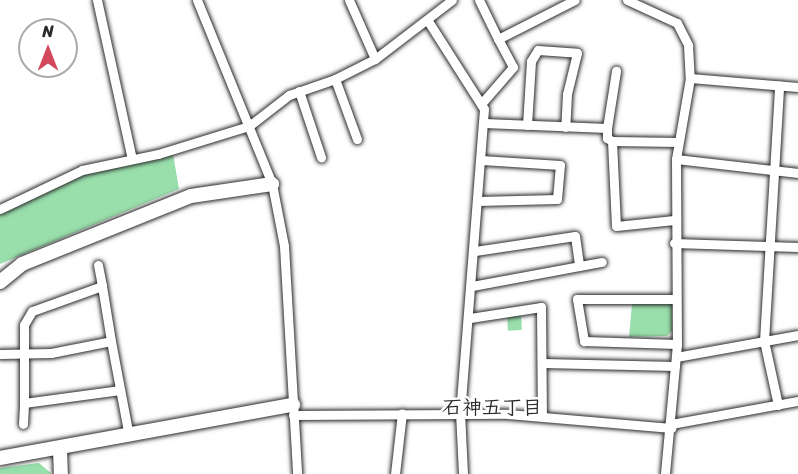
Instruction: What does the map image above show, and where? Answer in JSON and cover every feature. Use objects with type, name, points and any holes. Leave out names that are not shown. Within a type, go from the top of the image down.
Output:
[{"type":"street","points":[[97,0],[132,159]]},
{"type":"street","points":[[197,0],[272,183],[284,246],[297,474]]},
{"type":"street","points":[[349,0],[375,59]]},
{"type":"street","points":[[0,209],[82,170],[132,159],[249,126],[299,91],[334,79],[375,59],[428,21],[452,0]]},
{"type":"street","points":[[479,0],[513,67],[481,104]]},
{"type":"street","points":[[498,39],[575,0]]},
{"type":"street","points":[[627,0],[677,23],[685,34],[690,78],[677,142],[674,220],[674,299],[677,344],[665,474]]},
{"type":"street","points":[[428,21],[481,104],[484,123],[470,318],[460,412],[463,474]]},
{"type":"street","points":[[527,125],[531,61],[538,50],[577,53],[567,94],[565,127]]},
{"type":"street","points":[[616,71],[607,138],[612,141],[677,142]]},
{"type":"street","points":[[690,78],[798,87]]},
{"type":"street","points":[[334,79],[357,139]]},
{"type":"street","points":[[778,405],[764,340],[779,85]]},
{"type":"street","points":[[299,91],[321,157]]},
{"type":"street","points":[[484,123],[607,128]]},
{"type":"street","points":[[612,141],[616,226],[674,220]]},
{"type":"street","points":[[676,159],[798,173]]},
{"type":"street","points":[[478,201],[557,199],[560,165],[481,160]]},
{"type":"street","points":[[0,282],[22,264],[191,196],[272,183]]},
{"type":"street","points":[[475,251],[575,236],[579,266]]},
{"type":"street","points":[[674,243],[798,247]]},
{"type":"street","points":[[472,286],[602,262]]},
{"type":"street","points":[[98,264],[129,436]]},
{"type":"street","points":[[23,424],[24,325],[32,311],[102,286]]},
{"type":"street","points":[[674,299],[577,299],[584,341],[677,344]]},
{"type":"street","points":[[470,318],[541,307],[543,416]]},
{"type":"street","points":[[543,363],[675,362],[764,340],[798,335]]},
{"type":"street","points":[[0,354],[24,354],[111,341]]},
{"type":"street","points":[[24,403],[120,390]]},
{"type":"street","points":[[0,458],[293,410],[460,412],[671,426],[798,400]]},
{"type":"street","points":[[395,474],[402,413]]},
{"type":"street","points":[[60,449],[61,474]]},
{"type":"green space","points":[[173,154],[179,189],[0,264],[0,212],[83,173]]},
{"type":"green space","points":[[673,302],[672,331],[667,336],[629,337],[632,304]]},
{"type":"green space","points":[[521,313],[522,330],[508,331],[507,314]]},
{"type":"green space","points":[[39,463],[52,474],[0,474],[0,468]]},
{"type":"district","name":"石神五丁目","points":[[492,407]]}]
